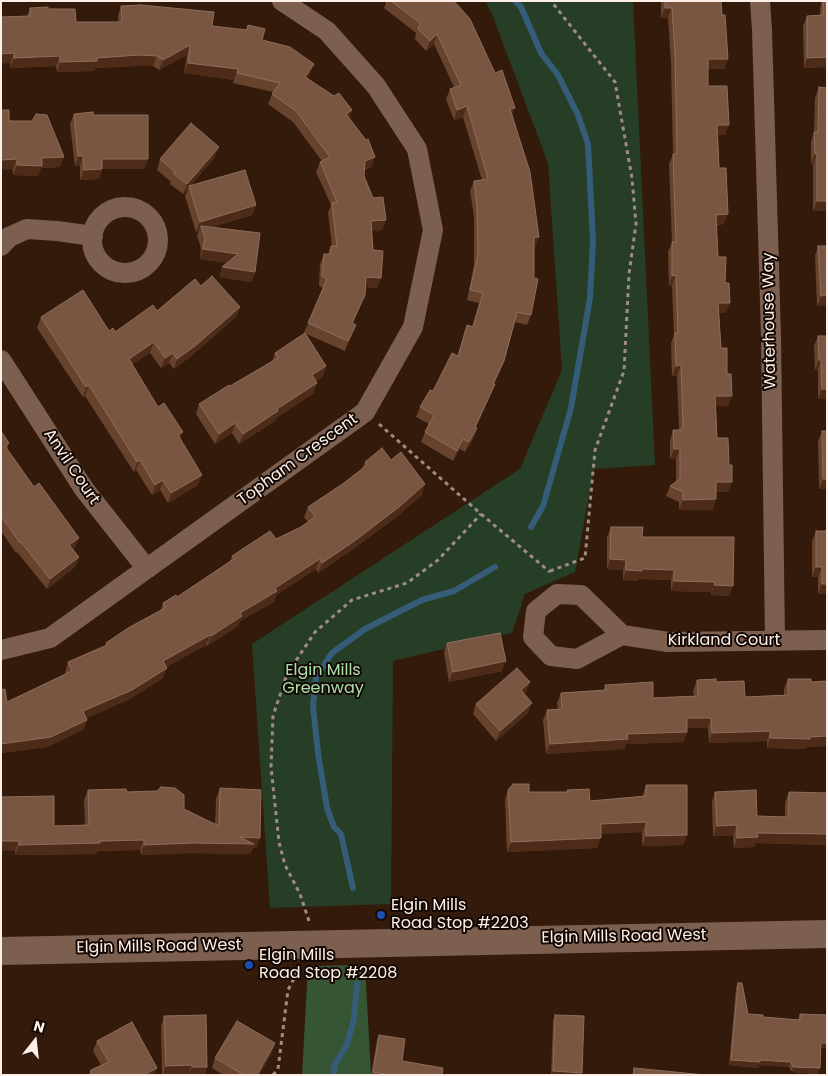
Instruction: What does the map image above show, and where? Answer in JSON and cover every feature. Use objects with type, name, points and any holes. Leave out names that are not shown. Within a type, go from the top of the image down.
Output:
[{"type":"main road","name":"Elgin Mills Road West","points":[[1,951],[827,934]]},
{"type":"street","name":"Topham Crescent","points":[[1,650],[50,638],[365,412],[413,327],[432,230],[417,149],[376,86],[327,31],[282,1]]},
{"type":"street","name":"Waterhouse Way","points":[[760,1],[771,336],[775,641]]},
{"type":"street","points":[[1,246],[9,237],[27,229],[93,236]]},
{"type":"street","name":"Anvil Court","points":[[1,360],[84,489],[147,569]]},
{"type":"street","name":"Kirkland Court","points":[[622,636],[668,642],[827,640]]},
{"type":"path","points":[[550,571],[585,558],[595,450],[624,371],[629,274],[636,224],[632,178],[615,82],[551,1]]},
{"type":"path","points":[[365,412],[553,575]]},
{"type":"path","points":[[315,924],[309,923],[300,894],[286,865],[279,842],[271,767],[273,716],[287,674],[315,632],[352,600],[407,583],[438,560],[481,514]]},
{"type":"path","points":[[273,1075],[278,1069],[288,990],[303,962]]},
{"type":"green space","name":"Elgin Mills Greenway","points":[[485,1],[633,1],[655,465],[594,469],[575,572],[525,594],[512,633],[393,661],[391,904],[270,908],[252,644],[520,469],[562,370],[548,163],[492,14]]},
{"type":"green space","points":[[365,965],[371,1075],[302,1075],[308,966]]},
{"type":"building","points":[[391,1],[454,1],[470,19],[495,73],[502,70],[515,108],[510,109],[530,172],[539,237],[534,237],[534,278],[538,279],[531,315],[517,312],[504,361],[475,427],[477,428],[469,442],[463,439],[457,451],[425,432],[434,415],[420,407],[430,390],[433,391],[452,353],[458,356],[467,325],[473,327],[483,293],[470,290],[478,254],[477,206],[474,181],[488,179],[467,106],[457,110],[450,89],[461,85],[437,34],[430,41],[418,29],[420,23]]},
{"type":"building","points":[[665,1],[721,1],[722,15],[725,15],[728,59],[708,59],[708,86],[727,86],[729,125],[717,125],[719,168],[726,168],[728,214],[716,215],[718,257],[726,257],[725,283],[729,283],[730,303],[718,303],[721,348],[727,348],[727,374],[731,374],[732,396],[715,396],[717,438],[728,438],[729,465],[732,465],[732,482],[716,482],[716,499],[683,500],[683,492],[670,486],[680,479],[680,449],[674,449],[673,430],[682,430],[683,424],[681,365],[676,366],[675,333],[678,332],[676,275],[672,276],[672,242],[676,242],[673,154],[677,154],[675,53],[672,8],[665,8]]},
{"type":"building","points":[[823,1],[827,1],[827,57],[807,58],[807,16],[823,15]]},
{"type":"building","points":[[141,5],[214,12],[212,26],[247,30],[248,25],[265,29],[262,40],[290,47],[314,64],[305,77],[334,96],[339,93],[352,110],[346,114],[366,140],[368,139],[375,157],[365,161],[364,176],[373,198],[383,197],[386,220],[371,221],[373,250],[383,251],[381,278],[366,277],[365,295],[352,323],[356,325],[348,341],[308,323],[327,279],[322,276],[324,254],[330,254],[331,246],[337,246],[332,203],[337,202],[320,162],[330,157],[296,111],[272,94],[280,83],[237,73],[238,69],[188,63],[190,45],[163,60],[157,56],[139,55],[97,58],[97,61],[60,62],[60,56],[14,58],[14,53],[1,54],[1,17],[30,16],[30,8],[48,7],[48,9],[75,9],[76,22],[122,22],[121,6]]},
{"type":"building","points":[[819,87],[827,88],[827,201],[817,201],[817,154],[815,154],[814,132],[818,132]]},
{"type":"building","points":[[1,110],[9,110],[9,121],[32,121],[36,114],[47,115],[64,157],[42,158],[42,166],[17,165],[17,159],[1,160]]},
{"type":"building","points":[[93,112],[93,115],[148,115],[148,159],[102,159],[102,169],[84,170],[83,156],[78,156],[74,114]]},
{"type":"building","points":[[191,123],[219,147],[187,184],[160,159]]},
{"type":"building","points":[[245,170],[256,205],[200,222],[189,186]]},
{"type":"building","points":[[201,226],[260,233],[255,272],[222,267],[238,254],[203,249],[205,238]]},
{"type":"building","points":[[818,246],[827,246],[827,295],[821,296]]},
{"type":"building","points":[[212,276],[240,307],[177,359],[173,353],[165,358],[154,342],[129,359],[158,407],[164,403],[183,432],[178,435],[202,475],[171,493],[163,480],[155,485],[140,460],[137,462],[89,385],[86,387],[41,317],[83,290],[109,331],[113,328],[115,332],[153,305],[157,311],[195,279],[201,286]]},
{"type":"building","points":[[305,333],[326,366],[312,375],[317,383],[243,434],[235,423],[219,434],[199,404],[278,358],[275,353]]},
{"type":"building","points":[[818,336],[827,336],[827,389],[822,389]]},
{"type":"building","points":[[1,431],[9,443],[5,446],[34,487],[39,483],[79,538],[69,545],[79,557],[50,579],[20,543],[1,516]]},
{"type":"building","points":[[822,431],[827,431],[827,479],[823,479]]},
{"type":"building","points":[[382,448],[391,460],[401,452],[425,484],[399,507],[322,563],[320,559],[275,588],[277,591],[240,613],[242,616],[211,636],[163,661],[167,668],[132,690],[83,711],[87,720],[51,737],[1,744],[1,690],[5,689],[7,702],[72,671],[68,662],[107,645],[106,643],[128,628],[165,608],[163,603],[176,595],[177,597],[234,559],[232,556],[270,531],[276,539],[301,527],[315,517],[308,507],[367,465],[365,462]]},
{"type":"building","points":[[611,527],[643,527],[642,537],[734,537],[733,586],[714,585],[715,582],[674,581],[674,570],[626,570],[626,560],[610,559]]},
{"type":"building","points":[[816,531],[827,531],[827,584],[822,584],[822,567],[816,567]]},
{"type":"building","points":[[500,633],[506,661],[453,672],[447,643]]},
{"type":"building","points":[[517,668],[530,682],[521,690],[532,703],[500,731],[476,704]]},
{"type":"building","points":[[716,679],[716,682],[744,681],[745,697],[788,695],[788,679],[811,679],[811,682],[827,681],[827,736],[810,737],[810,739],[770,738],[770,731],[712,733],[711,718],[687,718],[687,732],[627,734],[628,739],[550,744],[547,710],[562,709],[561,693],[606,690],[605,685],[653,682],[653,698],[698,696],[697,680]]},
{"type":"building","points":[[513,784],[529,784],[529,792],[568,792],[567,790],[589,789],[590,801],[646,796],[646,785],[687,785],[687,835],[646,836],[646,822],[601,824],[601,838],[511,842],[508,790]]},
{"type":"building","points":[[161,787],[175,788],[184,795],[184,809],[219,826],[220,788],[261,790],[260,838],[240,837],[254,844],[193,843],[144,845],[144,840],[19,845],[19,841],[1,841],[1,797],[54,796],[54,826],[89,825],[88,790],[126,789],[127,792],[157,791]]},
{"type":"building","points":[[756,790],[757,816],[788,817],[789,792],[827,793],[827,834],[757,833],[758,837],[737,838],[737,825],[717,826],[715,792]]},
{"type":"building","points":[[738,983],[742,983],[748,1014],[800,1020],[800,1014],[827,1015],[827,1043],[821,1043],[820,1068],[793,1067],[791,1062],[731,1060]]},
{"type":"building","points":[[206,1015],[207,1067],[192,1067],[192,1065],[166,1066],[164,1016]]},
{"type":"building","points":[[555,1015],[584,1016],[582,1073],[553,1071]]},
{"type":"building","points":[[237,1021],[275,1043],[257,1075],[244,1075],[215,1058]]},
{"type":"building","points":[[132,1022],[157,1068],[144,1075],[90,1075],[91,1070],[109,1062],[97,1041]]},
{"type":"building","points":[[379,1035],[405,1039],[402,1061],[443,1068],[442,1075],[392,1075],[373,1072]]},
{"type":"building","points":[[634,1068],[705,1075],[633,1075]]},
{"type":"waterway","points":[[515,1],[521,7],[541,53],[558,75],[578,115],[588,144],[593,241],[590,298],[571,408],[543,506],[531,527]]},
{"type":"waterway","points":[[353,888],[341,834],[334,827],[327,808],[313,706],[316,677],[332,653],[365,629],[422,600],[454,591],[495,567]]},
{"type":"waterway","points":[[333,1075],[335,1064],[347,1045],[354,1018],[357,984]]},
{"type":"place","name":"Elgin Mills Road Stop #2203","points":[[381,915]]},
{"type":"place","name":"Elgin Mills Road Stop #2208","points":[[249,965]]}]
